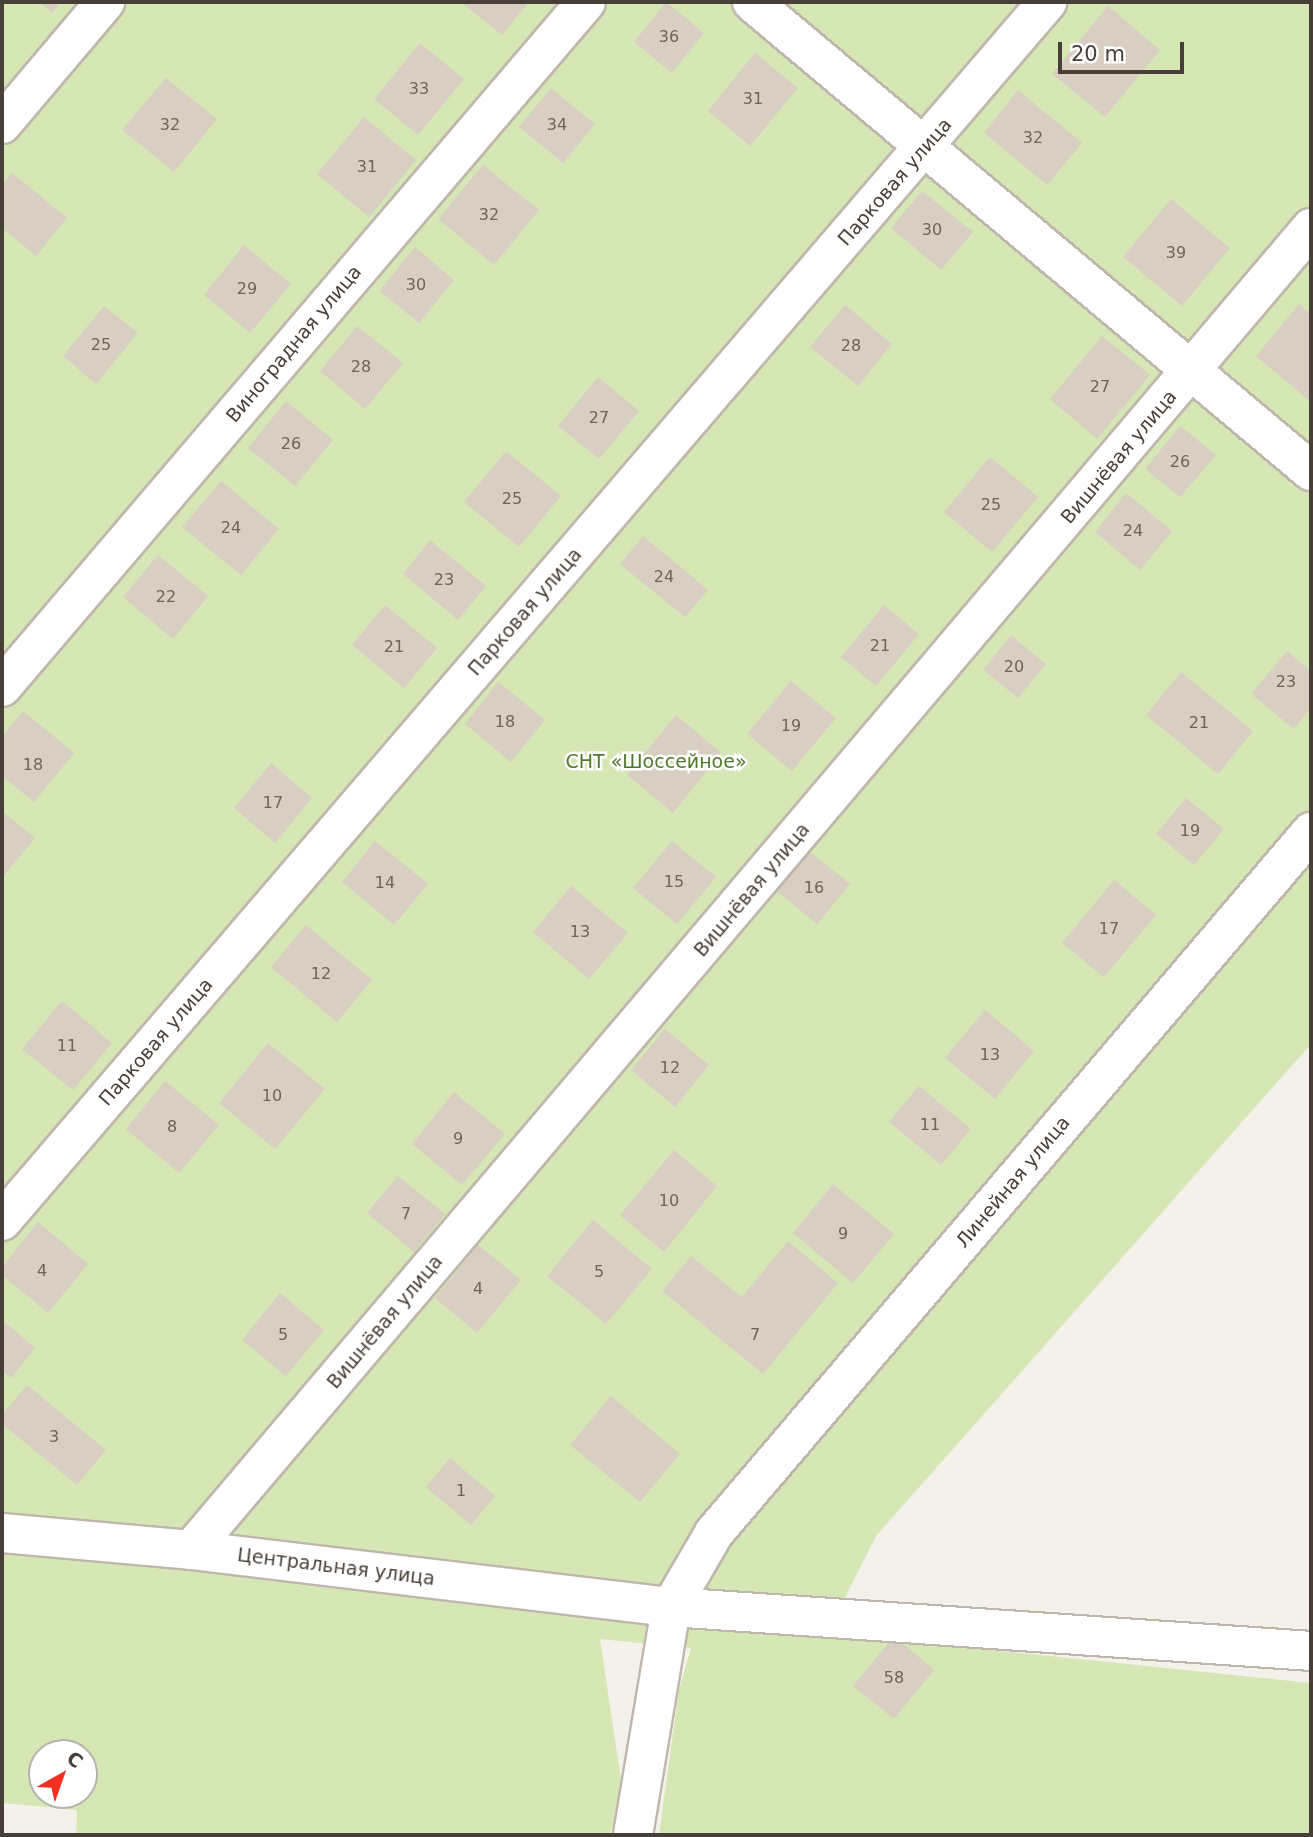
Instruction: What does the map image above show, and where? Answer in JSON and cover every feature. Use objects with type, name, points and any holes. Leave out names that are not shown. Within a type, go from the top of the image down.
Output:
[{"type":"street","points":[[2,124],[105,2]]},
{"type":"street","name":"Виноградная улица","points":[[2,687],[586,2]]},
{"type":"street","points":[[752,2],[1311,471]]},
{"type":"street","name":"Парковая улица","points":[[2,1221],[1047,2]]},
{"type":"street","name":"Вишнёвая улица","points":[[191,1550],[1192,372],[1311,228]]},
{"type":"street","name":"Линейная улица","points":[[671,1607],[714,1533],[1311,832]]},
{"type":"street","name":"Центральная улица","points":[[2,1533],[191,1550],[671,1607],[1311,1651]]},
{"type":"street","points":[[633,1835],[671,1607]]},
{"type":"green space","name":"СНТ «Шоссейное»","points":[[2,2],[1311,2],[1311,1044],[876,1536],[827,1633],[1311,1683],[1311,1835],[659,1835],[679,1690],[691,1648],[600,1639],[624,1800],[609,1835],[76,1835],[77,1810],[66,1809],[98,1809],[98,1739],[28,1739],[28,1805],[2,1803]]},
{"type":"building","points":[[39,2],[61,2],[52,13]]},
{"type":"building","points":[[461,2],[529,2],[502,35]]},
{"type":"building","points":[[666,2],[704,33],[672,73],[634,42]]},
{"type":"building","points":[[1108,6],[1160,50],[1105,117],[1052,74]]},
{"type":"building","points":[[420,43],[464,79],[418,135],[374,99]]},
{"type":"building","points":[[755,53],[798,88],[750,146],[708,111]]},
{"type":"building","points":[[166,78],[217,119],[174,172],[122,130]]},
{"type":"building","points":[[551,88],[595,124],[563,163],[519,127]]},
{"type":"building","points":[[1018,90],[1082,143],[1047,185],[984,133]]},
{"type":"building","points":[[364,117],[416,160],[369,217],[317,174]]},
{"type":"building","points":[[483,165],[539,210],[494,265],[438,219]]},
{"type":"building","points":[[12,173],[67,218],[36,256],[2,228],[2,185]]},
{"type":"building","points":[[922,191],[973,232],[941,270],[891,228]]},
{"type":"building","points":[[1171,199],[1230,248],[1182,306],[1123,257]]},
{"type":"building","points":[[244,245],[291,284],[250,333],[204,295]]},
{"type":"building","points":[[415,247],[454,280],[419,323],[379,291]]},
{"type":"building","points":[[1299,304],[1311,314],[1311,402],[1256,356]]},
{"type":"building","points":[[845,305],[892,344],[858,386],[810,347]]},
{"type":"building","points":[[104,306],[138,333],[96,384],[63,356]]},
{"type":"building","points":[[357,326],[403,363],[365,409],[320,371]]},
{"type":"building","points":[[1102,336],[1150,375],[1097,439],[1050,399]]},
{"type":"building","points":[[598,377],[639,411],[599,459],[558,426]]},
{"type":"building","points":[[286,401],[333,440],[295,486],[248,448]]},
{"type":"building","points":[[1180,426],[1216,455],[1180,497],[1145,469]]},
{"type":"building","points":[[506,451],[561,496],[519,547],[464,502]]},
{"type":"building","points":[[990,457],[1038,497],[992,552],[944,512]]},
{"type":"building","points":[[221,481],[279,529],[241,575],[182,527]]},
{"type":"building","points":[[1126,493],[1172,531],[1140,570],[1095,532]]},
{"type":"building","points":[[643,536],[708,590],[685,617],[620,564]]},
{"type":"building","points":[[430,540],[486,586],[458,620],[403,574]]},
{"type":"building","points":[[158,555],[208,596],[173,639],[123,597]]},
{"type":"building","points":[[385,605],[437,648],[404,688],[352,645]]},
{"type":"building","points":[[884,605],[919,634],[876,686],[841,657]]},
{"type":"building","points":[[1011,635],[1046,664],[1018,698],[983,670]]},
{"type":"building","points":[[1287,651],[1311,671],[1311,708],[1294,729],[1251,694]]},
{"type":"building","points":[[1181,672],[1253,731],[1218,774],[1146,715]]},
{"type":"building","points":[[791,681],[836,718],[792,771],[747,734]]},
{"type":"building","points":[[498,682],[545,720],[511,762],[465,724]]},
{"type":"building","points":[[23,711],[74,753],[34,802],[2,776],[2,737]]},
{"type":"building","points":[[676,715],[721,753],[673,813],[627,775]]},
{"type":"building","points":[[271,763],[312,798],[275,843],[234,808]]},
{"type":"building","points":[[1186,798],[1224,829],[1194,865],[1156,834]]},
{"type":"building","points":[[2,811],[35,838],[2,878]]},
{"type":"building","points":[[375,841],[428,884],[394,925],[342,882]]},
{"type":"building","points":[[672,841],[716,877],[677,924],[633,888]]},
{"type":"building","points":[[810,852],[850,884],[817,924],[777,891]]},
{"type":"building","points":[[1114,880],[1156,915],[1104,977],[1062,943]]},
{"type":"building","points":[[571,886],[628,933],[589,979],[533,932]]},
{"type":"building","points":[[306,925],[372,980],[337,1022],[271,967]]},
{"type":"building","points":[[62,1001],[112,1043],[73,1090],[22,1049]]},
{"type":"building","points":[[985,1010],[1034,1051],[995,1099],[945,1058]]},
{"type":"building","points":[[665,1029],[709,1065],[675,1107],[631,1070]]},
{"type":"building","points":[[268,1043],[325,1089],[275,1149],[219,1103]]},
{"type":"building","points":[[165,1081],[219,1125],[179,1173],[126,1129]]},
{"type":"building","points":[[919,1086],[971,1129],[941,1165],[889,1122]]},
{"type":"building","points":[[454,1092],[505,1134],[462,1185],[412,1144]]},
{"type":"building","points":[[674,1150],[717,1186],[664,1252],[620,1215]]},
{"type":"building","points":[[398,1176],[445,1214],[414,1252],[367,1213]]},
{"type":"building","points":[[833,1184],[894,1234],[853,1283],[793,1233]]},
{"type":"building","points":[[593,1220],[652,1269],[606,1324],[547,1276]]},
{"type":"building","points":[[38,1222],[88,1264],[48,1313],[2,1275],[2,1267]]},
{"type":"building","points":[[788,1241],[838,1283],[763,1374],[662,1291],[691,1256],[742,1297]]},
{"type":"building","points":[[478,1245],[521,1280],[477,1333],[435,1298]]},
{"type":"building","points":[[280,1293],[324,1330],[286,1376],[242,1340]]},
{"type":"building","points":[[2,1320],[35,1348],[11,1378],[2,1370]]},
{"type":"building","points":[[27,1385],[106,1450],[77,1485],[2,1424],[2,1415]]},
{"type":"building","points":[[611,1396],[680,1454],[640,1502],[570,1445]]},
{"type":"building","points":[[450,1458],[495,1496],[471,1525],[426,1487]]},
{"type":"building","points":[[894,1636],[934,1670],[894,1719],[853,1686]]}]
